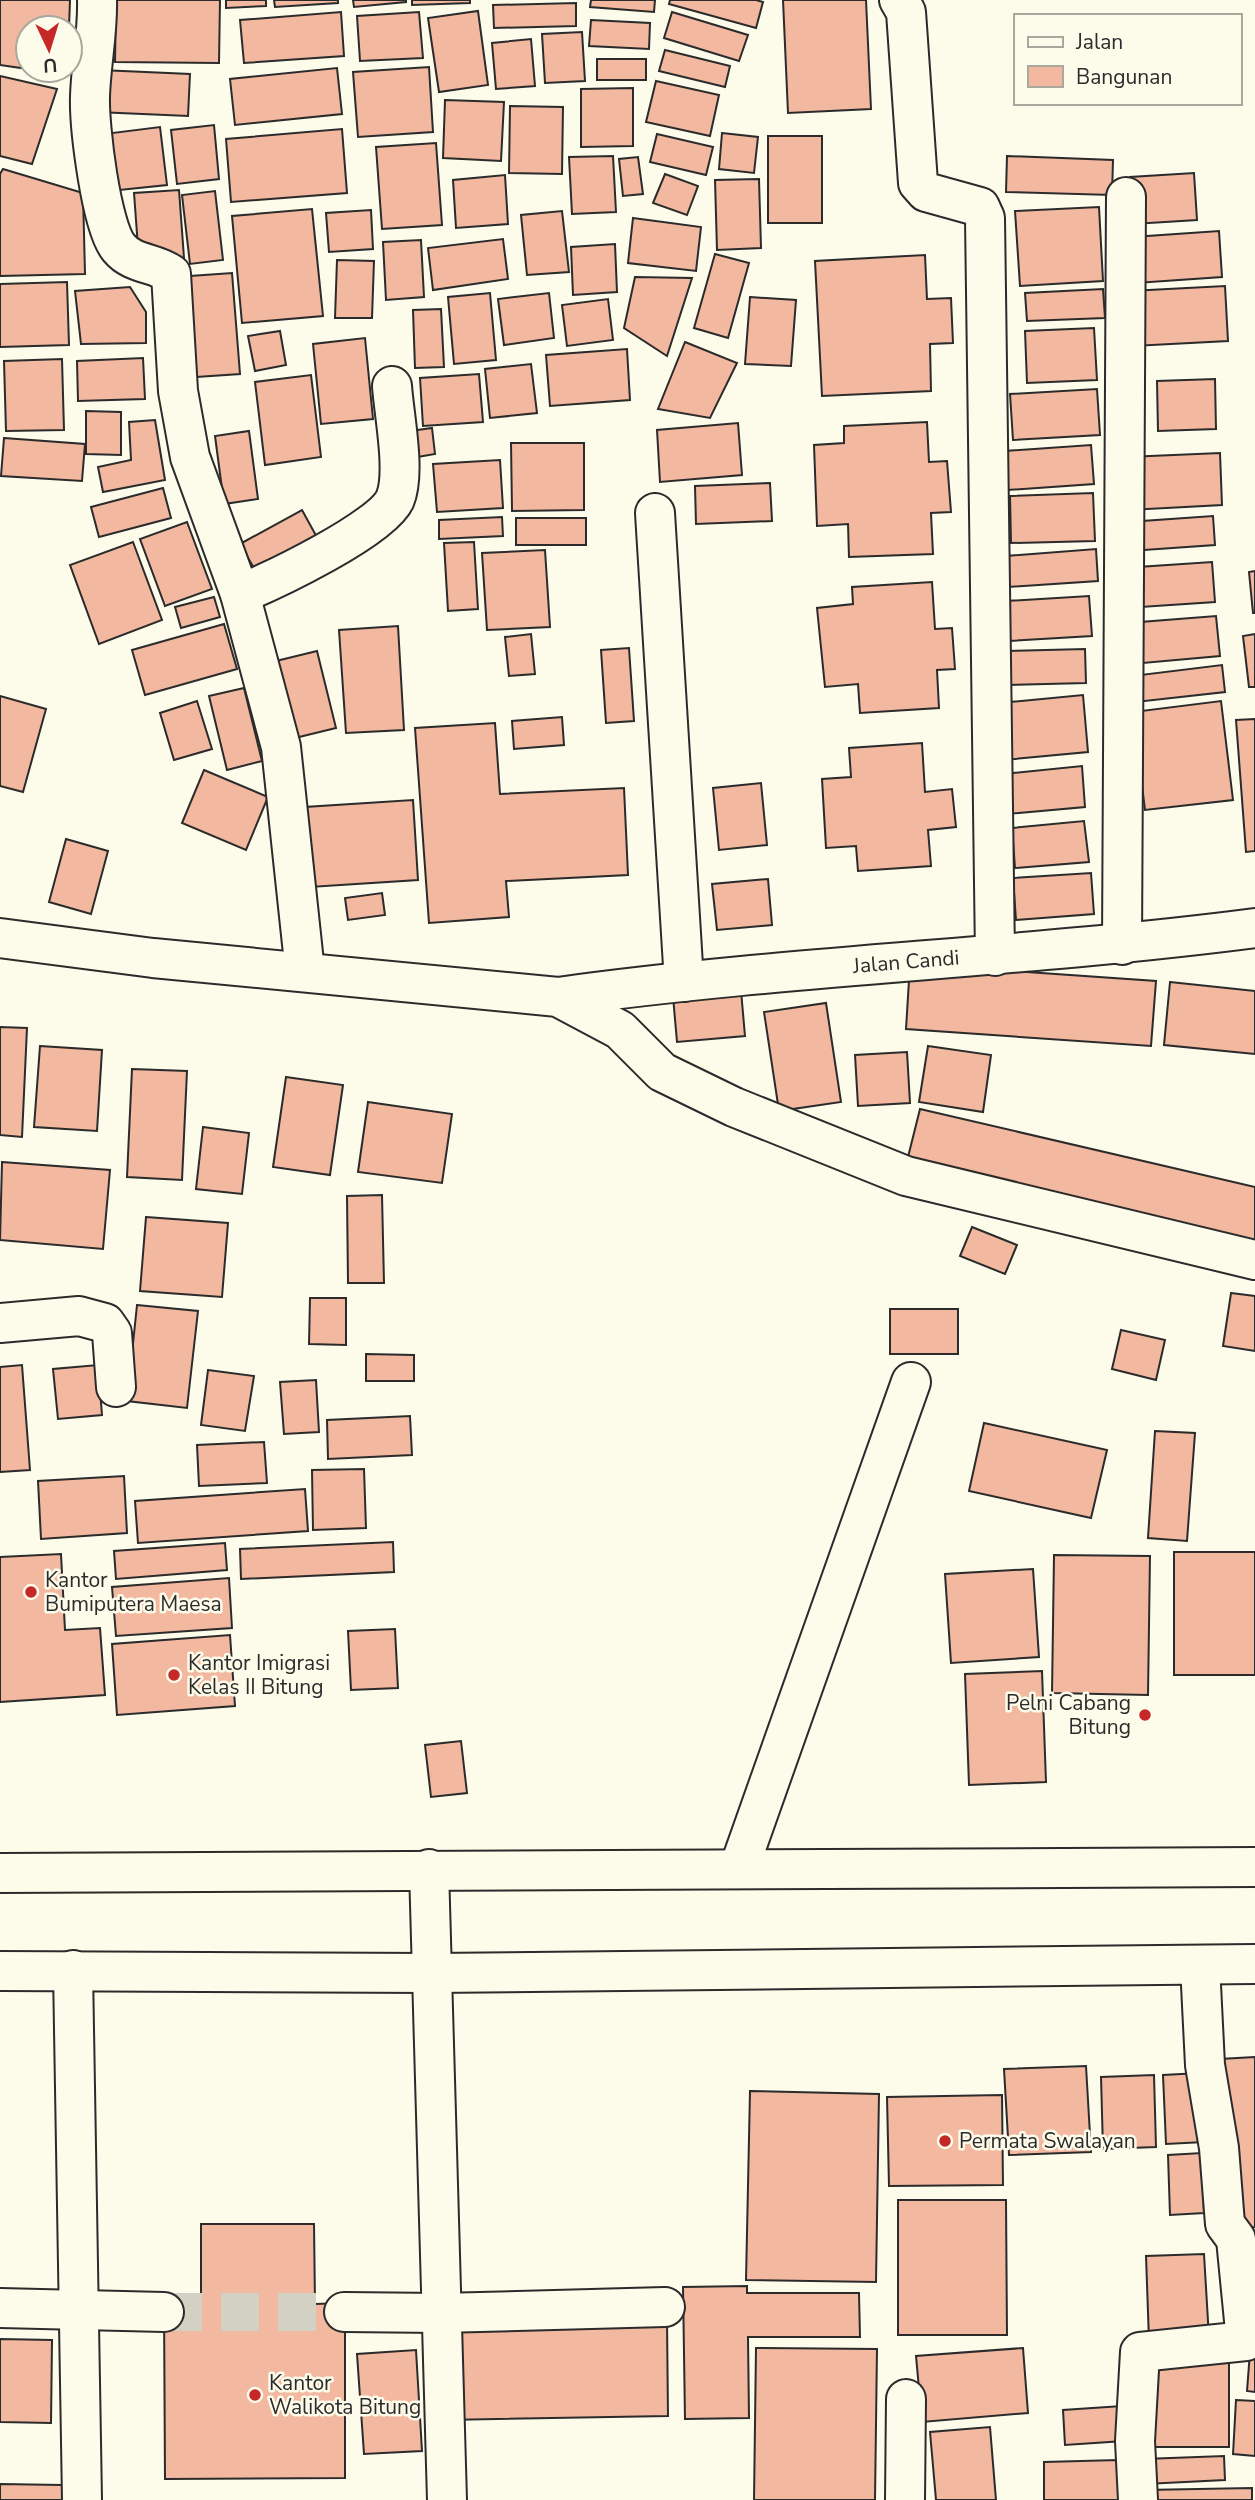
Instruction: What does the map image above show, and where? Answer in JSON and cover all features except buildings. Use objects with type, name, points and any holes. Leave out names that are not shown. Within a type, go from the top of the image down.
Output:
[{"type":"main road","points":[[97,0],[98,32],[90,97],[97,172],[107,221],[118,247],[141,263],[161,266],[171,274],[178,391],[190,457],[240,594],[281,747],[306,972]]},
{"type":"main road","points":[[899,0],[906,12],[918,183],[926,192],[980,207],[985,218],[995,956]]},
{"type":"main road","points":[[1122,945],[1126,197]]},
{"type":"main road","points":[[240,594],[279,578],[339,544],[383,512],[394,500],[398,475],[392,386]]},
{"type":"main road","points":[[655,513],[684,982]]},
{"type":"main road","name":"Jalan Candi","points":[[558,997],[684,982],[1122,945],[1255,928]]},
{"type":"main road","points":[[0,938],[153,958],[558,997],[621,1031],[662,1072],[734,1107],[887,1168],[1205,1250],[1255,1260]]},
{"type":"main road","points":[[0,1323],[89,1316],[105,1323],[112,1333],[116,1387]]},
{"type":"main road","points":[[739,1868],[911,1382]]},
{"type":"main road","points":[[0,1873],[1255,1867]]},
{"type":"main road","points":[[429,1869],[447,2500]]},
{"type":"main road","points":[[0,1971],[433,1973],[1255,1964]]},
{"type":"main road","points":[[1138,2500],[1135,2441],[1140,2352],[1246,2341],[1236,2239],[1225,2224],[1219,2148],[1205,2065],[1200,1965]]},
{"type":"main road","points":[[73,1970],[82,2500]]},
{"type":"main road","points":[[344,2312],[440,2313],[665,2307]]},
{"type":"main road","points":[[0,2308],[164,2312]]},
{"type":"main road","points":[[905,2500],[906,2399]]},
{"type":"tunnel","points":[[164,2312],[344,2312]]},
{"type":"place","name":"Kantor Bumiputera Maesa","points":[[31,1592]]},
{"type":"place","name":"Kantor Imigrasi Kelas II Bitung","points":[[174,1675]]},
{"type":"place","name":"Pelni Cabang Bitung","points":[[1145,1715]]},
{"type":"place","name":"Permata Swalayan","points":[[945,2141]]},
{"type":"place","name":"Kantor Walikota Bitung","points":[[255,2395]]}]
